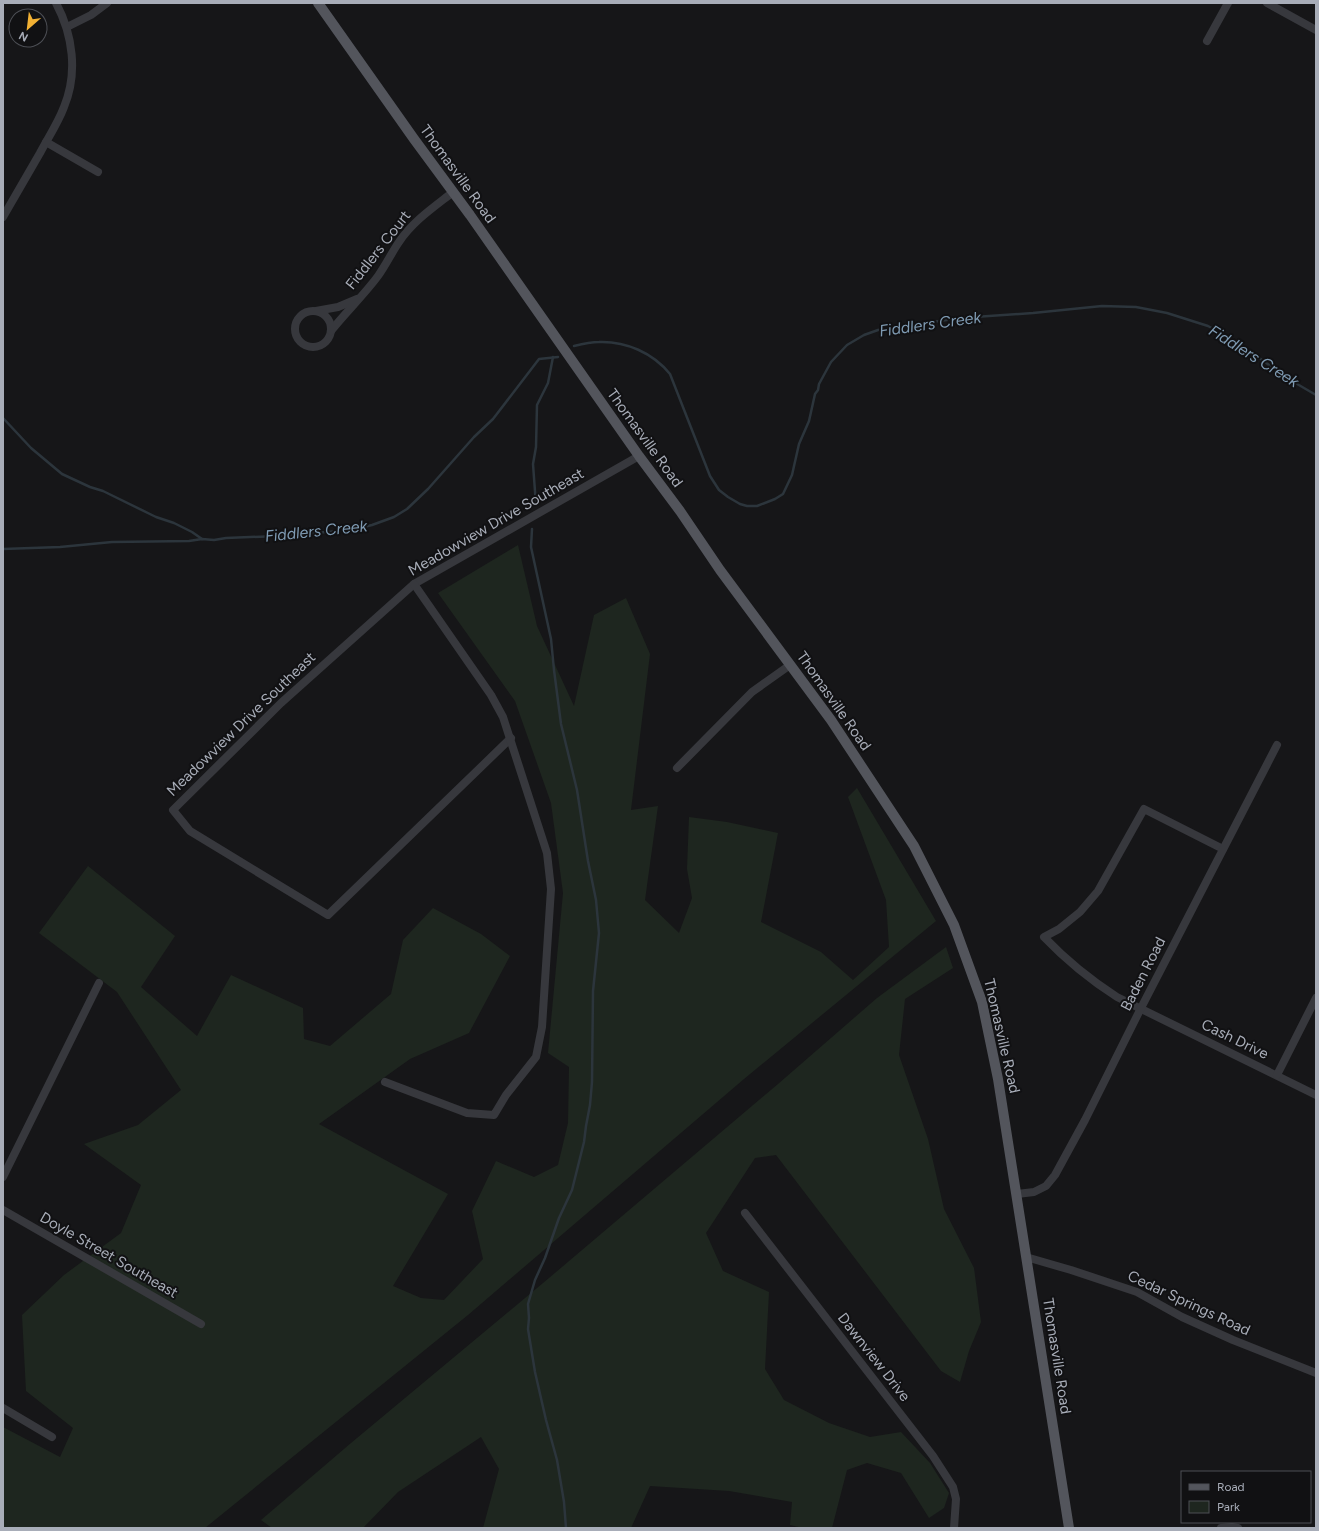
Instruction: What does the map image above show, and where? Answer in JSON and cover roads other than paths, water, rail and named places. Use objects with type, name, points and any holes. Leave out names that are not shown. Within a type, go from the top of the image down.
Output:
[{"type":"main road","name":"Thomasville Road","points":[[318,3],[639,456],[680,511],[720,570],[831,720],[914,846],[954,925],[982,1002],[998,1079],[1069,1528]]},
{"type":"street","points":[[3,217],[65,106],[71,82],[72,51],[67,27],[56,3]]},
{"type":"street","points":[[67,27],[91,15],[107,3]]},
{"type":"street","points":[[1208,42],[1228,3]]},
{"type":"street","points":[[1267,3],[1316,30]]},
{"type":"street","points":[[46,142],[98,172]]},
{"type":"street","name":"Fiddlers Court","points":[[357,299],[338,307],[308,312],[301,316],[296,323],[295,331],[298,338],[303,344],[311,347],[318,346],[326,342],[330,336],[330,331],[341,317],[352,308],[357,299],[379,275],[400,241],[413,226],[453,192]]},
{"type":"street","points":[[315,311],[323,314],[328,320],[331,328],[330,331]]},
{"type":"street","name":"Meadowview Drive Southeast","points":[[511,738],[328,915],[190,831],[173,810],[281,703],[414,584],[639,456]]},
{"type":"street","points":[[386,1082],[467,1113],[494,1115],[506,1096],[536,1057],[542,1027],[551,888],[547,853],[503,717],[491,695],[414,584]]},
{"type":"street","points":[[677,768],[752,692],[790,665]]},
{"type":"street","name":"Baden Road","points":[[1017,1194],[1034,1192],[1046,1186],[1055,1175],[1085,1120],[1277,745]]},
{"type":"street","name":"Cash Drive","points":[[1223,849],[1144,809],[1098,891],[1080,912],[1058,929],[1044,937],[1072,965],[1092,981],[1117,997],[1316,1095]]},
{"type":"street","points":[[3,1177],[99,983]]},
{"type":"street","points":[[1277,1075],[1316,998]]},
{"type":"street","name":"Doyle Street Southeast","points":[[3,1210],[200,1324]]},
{"type":"street","name":"Dawnview Drive","points":[[745,1213],[933,1456],[953,1487],[956,1499],[954,1528]]},
{"type":"street","name":"Cedar Springs Road","points":[[1026,1257],[1072,1270],[1137,1292],[1182,1317],[1226,1337],[1316,1373]]},
{"type":"street","points":[[3,1408],[52,1437]]},
{"type":"street","points":[[1221,1528],[1235,1527]]},
{"type":"waterway","name":"Fiddlers Creek","points":[[574,346],[586,343],[609,342],[629,346],[656,360],[670,374],[710,476],[719,490],[740,504],[747,506],[757,506],[783,494],[792,475],[799,444],[809,421],[815,394],[831,362],[847,345],[864,335],[878,330],[960,318],[1102,306],[1136,307],[1167,313],[1208,326],[1232,339],[1292,381],[1316,395]]},
{"type":"waterway","points":[[536,505],[533,464],[536,447],[537,405],[548,383],[553,357]]},
{"type":"waterway","name":"Fiddlers Creek","points":[[3,549],[60,547],[112,542],[189,541],[202,539],[214,540],[226,538],[279,536],[351,530],[372,525],[394,517],[407,509],[428,489],[474,437],[493,419],[539,359],[558,357]]},
{"type":"waterway","points":[[3,418],[31,448],[62,474],[90,487],[103,491],[156,517],[174,523],[202,539]]},
{"type":"waterway","points":[[532,529],[531,547],[551,639],[561,724],[577,790],[588,861],[596,900],[599,933],[593,991],[592,1082],[584,1142],[572,1190],[559,1218],[545,1258],[535,1280],[528,1304],[528,1329],[535,1372],[557,1460],[564,1502],[566,1528]]}]
